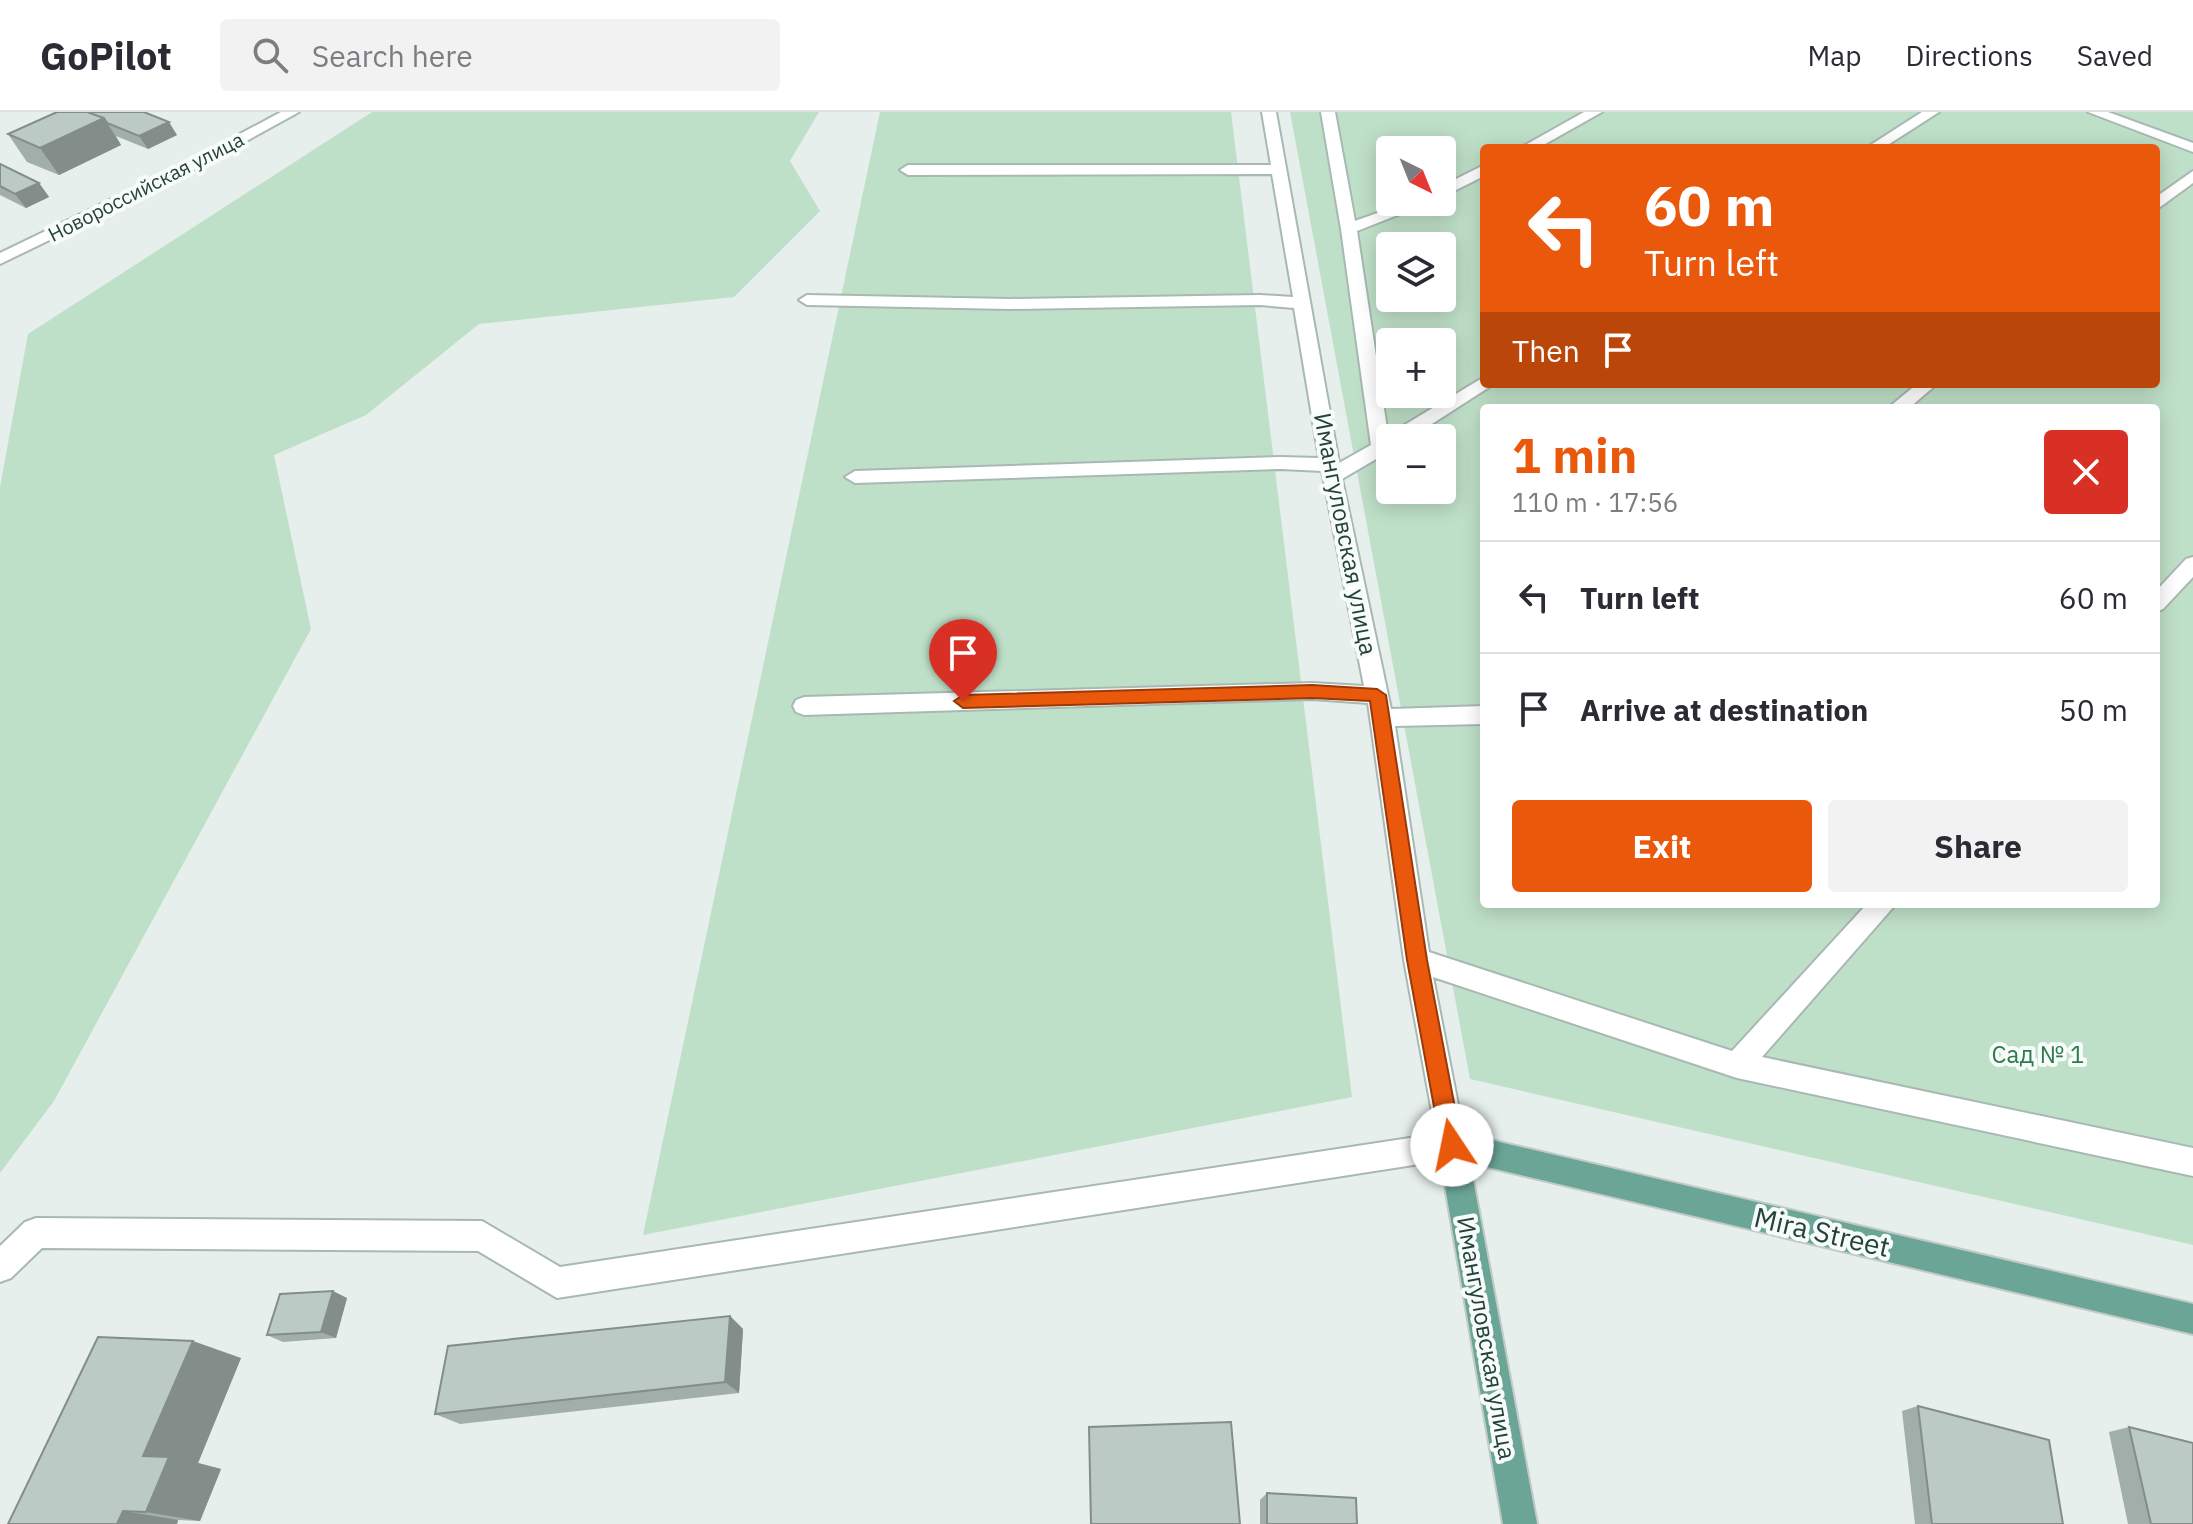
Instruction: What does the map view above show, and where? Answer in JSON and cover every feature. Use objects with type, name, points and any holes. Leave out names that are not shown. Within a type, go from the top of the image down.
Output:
[{"type":"main road","name":"Mira Street","points":[[1452,1145],[2193,1319]]},
{"type":"main road","name":"Имангуловская улица","points":[[1452,1145],[1520,1524]]},
{"type":"street","name":"Новороссийская улица","points":[[0,259],[185,169],[292,112]]},
{"type":"street","name":"Имангуловская улица","points":[[1269,112],[1331,470],[1382,718],[1417,960],[1452,1145]]},
{"type":"street","points":[[1328,112],[1386,424]]},
{"type":"street","points":[[1535,144],[1595,112]]},
{"type":"street","points":[[1880,144],[1932,112]]},
{"type":"street","points":[[2095,112],[2193,148]]},
{"type":"street","points":[[908,170],[1279,169]]},
{"type":"street","points":[[1456,185],[1480,172]]},
{"type":"street","points":[[2160,202],[2193,176]]},
{"type":"street","points":[[1349,229],[1385,216]]},
{"type":"street","points":[[807,300],[1010,304],[1260,300],[1302,303]]},
{"type":"street","points":[[1419,424],[1480,387]]},
{"type":"street","points":[[1902,404],[1923,388]]},
{"type":"street","points":[[855,477],[1281,463],[1331,470],[1376,448]]},
{"type":"street","points":[[2160,600],[2193,564]]},
{"type":"street","points":[[804,706],[1312,691],[1377,695]]},
{"type":"street","points":[[1382,718],[1480,715]]},
{"type":"street","points":[[1737,1065],[1879,908]]},
{"type":"street","points":[[1417,960],[1737,1065],[2193,1162]]},
{"type":"street","points":[[0,1267],[36,1233],[482,1236],[557,1283],[1452,1145]]},
{"type":"green space","points":[[372,112],[819,112],[790,161],[820,211],[734,297],[479,324],[366,415],[274,455],[311,629],[54,1101],[0,1173],[0,487],[28,334]]},
{"type":"green space","points":[[880,112],[1231,112],[1352,1097],[643,1235]]},
{"type":"green space","name":"Сад № 1","points":[[1290,112],[2193,112],[2193,1245],[1470,1079]]},
{"type":"building","points":[[57,112],[89,112],[104,118],[40,148],[8,134]]},
{"type":"building","points":[[92,112],[144,112],[169,122],[139,136],[107,123]]},
{"type":"building","points":[[0,164],[39,183],[15,194],[0,186]]},
{"type":"building","points":[[333,1291],[321,1332],[267,1335],[280,1294]]},
{"type":"building","points":[[730,1316],[725,1382],[435,1414],[448,1346]]},
{"type":"building","points":[[98,1337],[193,1341],[143,1456],[169,1457],[146,1512],[123,1511],[117,1524],[8,1524]]},
{"type":"building","points":[[1918,1406],[2049,1440],[2063,1524],[1932,1524]]},
{"type":"building","points":[[1231,1422],[1240,1524],[1091,1524],[1089,1427]]},
{"type":"building","points":[[2129,1427],[2193,1443],[2193,1524],[2151,1524]]},
{"type":"building","points":[[1267,1493],[1356,1498],[1357,1524],[1267,1524]]},
{"type":"route","points":[[963,701],[1312,691],[1377,695],[1417,960],[1452,1145]]}]
